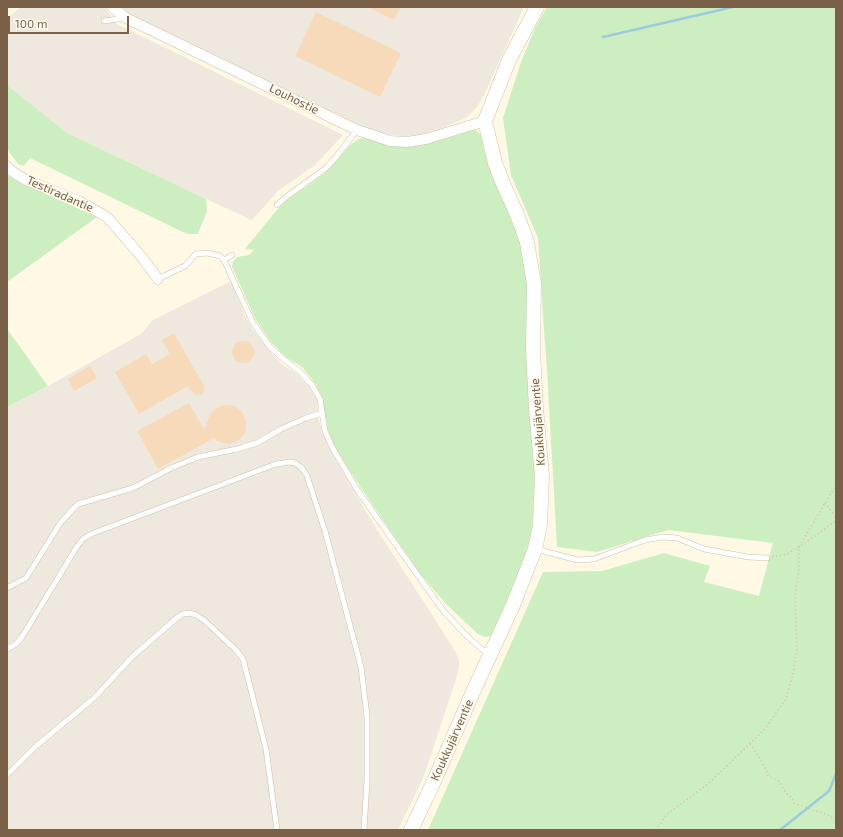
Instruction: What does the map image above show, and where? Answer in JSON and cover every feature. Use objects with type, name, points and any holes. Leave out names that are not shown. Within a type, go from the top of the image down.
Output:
[{"type":"street","name":"Louhostie","points":[[112,7],[126,18],[357,130],[390,141],[407,142],[426,139],[486,121]]},
{"type":"street","points":[[486,121],[509,60],[537,7]]},
{"type":"street","name":"Koukkujärventie","points":[[411,830],[514,605],[535,549],[540,525],[542,477],[533,350],[534,284],[527,242],[495,163],[486,121]]},
{"type":"street","name":"Testiradantie","points":[[7,166],[10,170],[24,178],[79,201],[107,217],[141,256],[158,279]]},
{"type":"lane","points":[[104,22],[126,18]]},
{"type":"lane","points":[[277,205],[326,168],[357,130]]},
{"type":"lane","points":[[158,279],[185,266],[196,254],[207,253],[220,256],[224,260],[253,323],[270,347],[299,371],[312,385],[320,399],[325,431],[332,447],[358,490],[446,613],[472,641],[490,656]]},
{"type":"lane","points":[[224,260],[232,254]]},
{"type":"lane","points":[[7,588],[26,578],[61,522],[78,504],[133,488],[171,468],[198,457],[237,450],[257,443],[281,429],[322,413]]},
{"type":"lane","points":[[7,649],[16,644],[22,637],[83,539],[91,534],[276,464],[289,462],[295,463],[302,468],[307,476],[325,531],[361,667],[367,716],[367,781],[364,830]]},
{"type":"lane","points":[[535,549],[577,560],[594,559],[645,540],[663,537],[677,538],[704,549],[748,557],[767,558]]},
{"type":"lane","points":[[7,775],[35,747],[94,698],[133,656],[178,617],[189,613],[204,620],[236,650],[243,659],[266,749],[277,830]]},
{"type":"path","points":[[656,830],[666,815],[709,783],[764,730],[786,698],[793,674],[797,650],[796,597],[799,568],[799,547],[836,487]]},
{"type":"path","points":[[825,503],[836,518]]},
{"type":"path","points":[[767,558],[787,554],[836,521]]},
{"type":"path","points":[[750,744],[760,758],[768,776],[779,781],[794,803],[826,814],[836,820]]},
{"type":"shaded area","points":[[20,7],[104,7],[117,24],[343,135],[315,165],[278,191],[252,220],[67,133],[7,85],[7,19]]},
{"type":"shaded area","points":[[118,7],[524,7],[486,91],[477,107],[466,118],[435,131],[419,135],[402,136],[385,134],[366,128],[126,14]]},
{"type":"shaded area","points":[[231,281],[246,318],[253,330],[283,365],[295,372],[309,387],[317,399],[318,417],[330,450],[377,530],[456,653],[459,661],[457,676],[424,776],[398,830],[7,830],[7,407],[141,334],[153,320]]},
{"type":"green space","points":[[547,7],[836,7],[836,830],[428,830],[543,572],[602,571],[664,553],[710,566],[704,582],[759,596],[773,543],[668,530],[597,552],[557,547],[538,238],[511,175],[503,118],[521,62],[536,26]]},
{"type":"green space","points":[[7,85],[67,133],[206,199],[207,211],[198,234],[187,234],[30,158],[24,166],[18,164],[7,149]]},
{"type":"green space","points":[[475,130],[482,136],[483,147],[492,175],[512,215],[522,243],[528,284],[535,473],[532,532],[527,551],[498,626],[490,636],[485,637],[478,634],[447,605],[420,574],[361,488],[333,445],[327,426],[322,397],[315,383],[302,367],[286,357],[271,342],[256,320],[232,267],[233,262],[237,257],[249,255],[254,250],[245,249],[276,211],[287,200],[324,174],[351,144],[359,139],[366,138],[388,144]]},
{"type":"green space","points":[[7,175],[97,217],[7,282]]},
{"type":"green space","points":[[7,329],[48,386],[7,407]]},
{"type":"building","points":[[368,7],[401,7],[394,20]]},
{"type":"building","points":[[316,12],[401,53],[380,97],[295,56]]},
{"type":"building","points":[[174,333],[204,386],[204,392],[200,395],[194,394],[188,386],[139,414],[115,372],[146,354],[152,364],[170,354],[162,340]]},
{"type":"building","points":[[243,341],[251,344],[254,352],[251,360],[243,363],[235,360],[232,352],[235,344]]},
{"type":"building","points":[[90,366],[97,378],[74,391],[68,379]]},
{"type":"building","points":[[189,403],[204,429],[211,413],[215,409],[227,405],[239,409],[246,420],[245,433],[241,438],[229,444],[217,441],[214,438],[158,469],[137,431]]},
{"type":"waterway","points":[[603,37],[733,7]]},
{"type":"waterway","points":[[780,830],[829,791],[836,774]]}]
